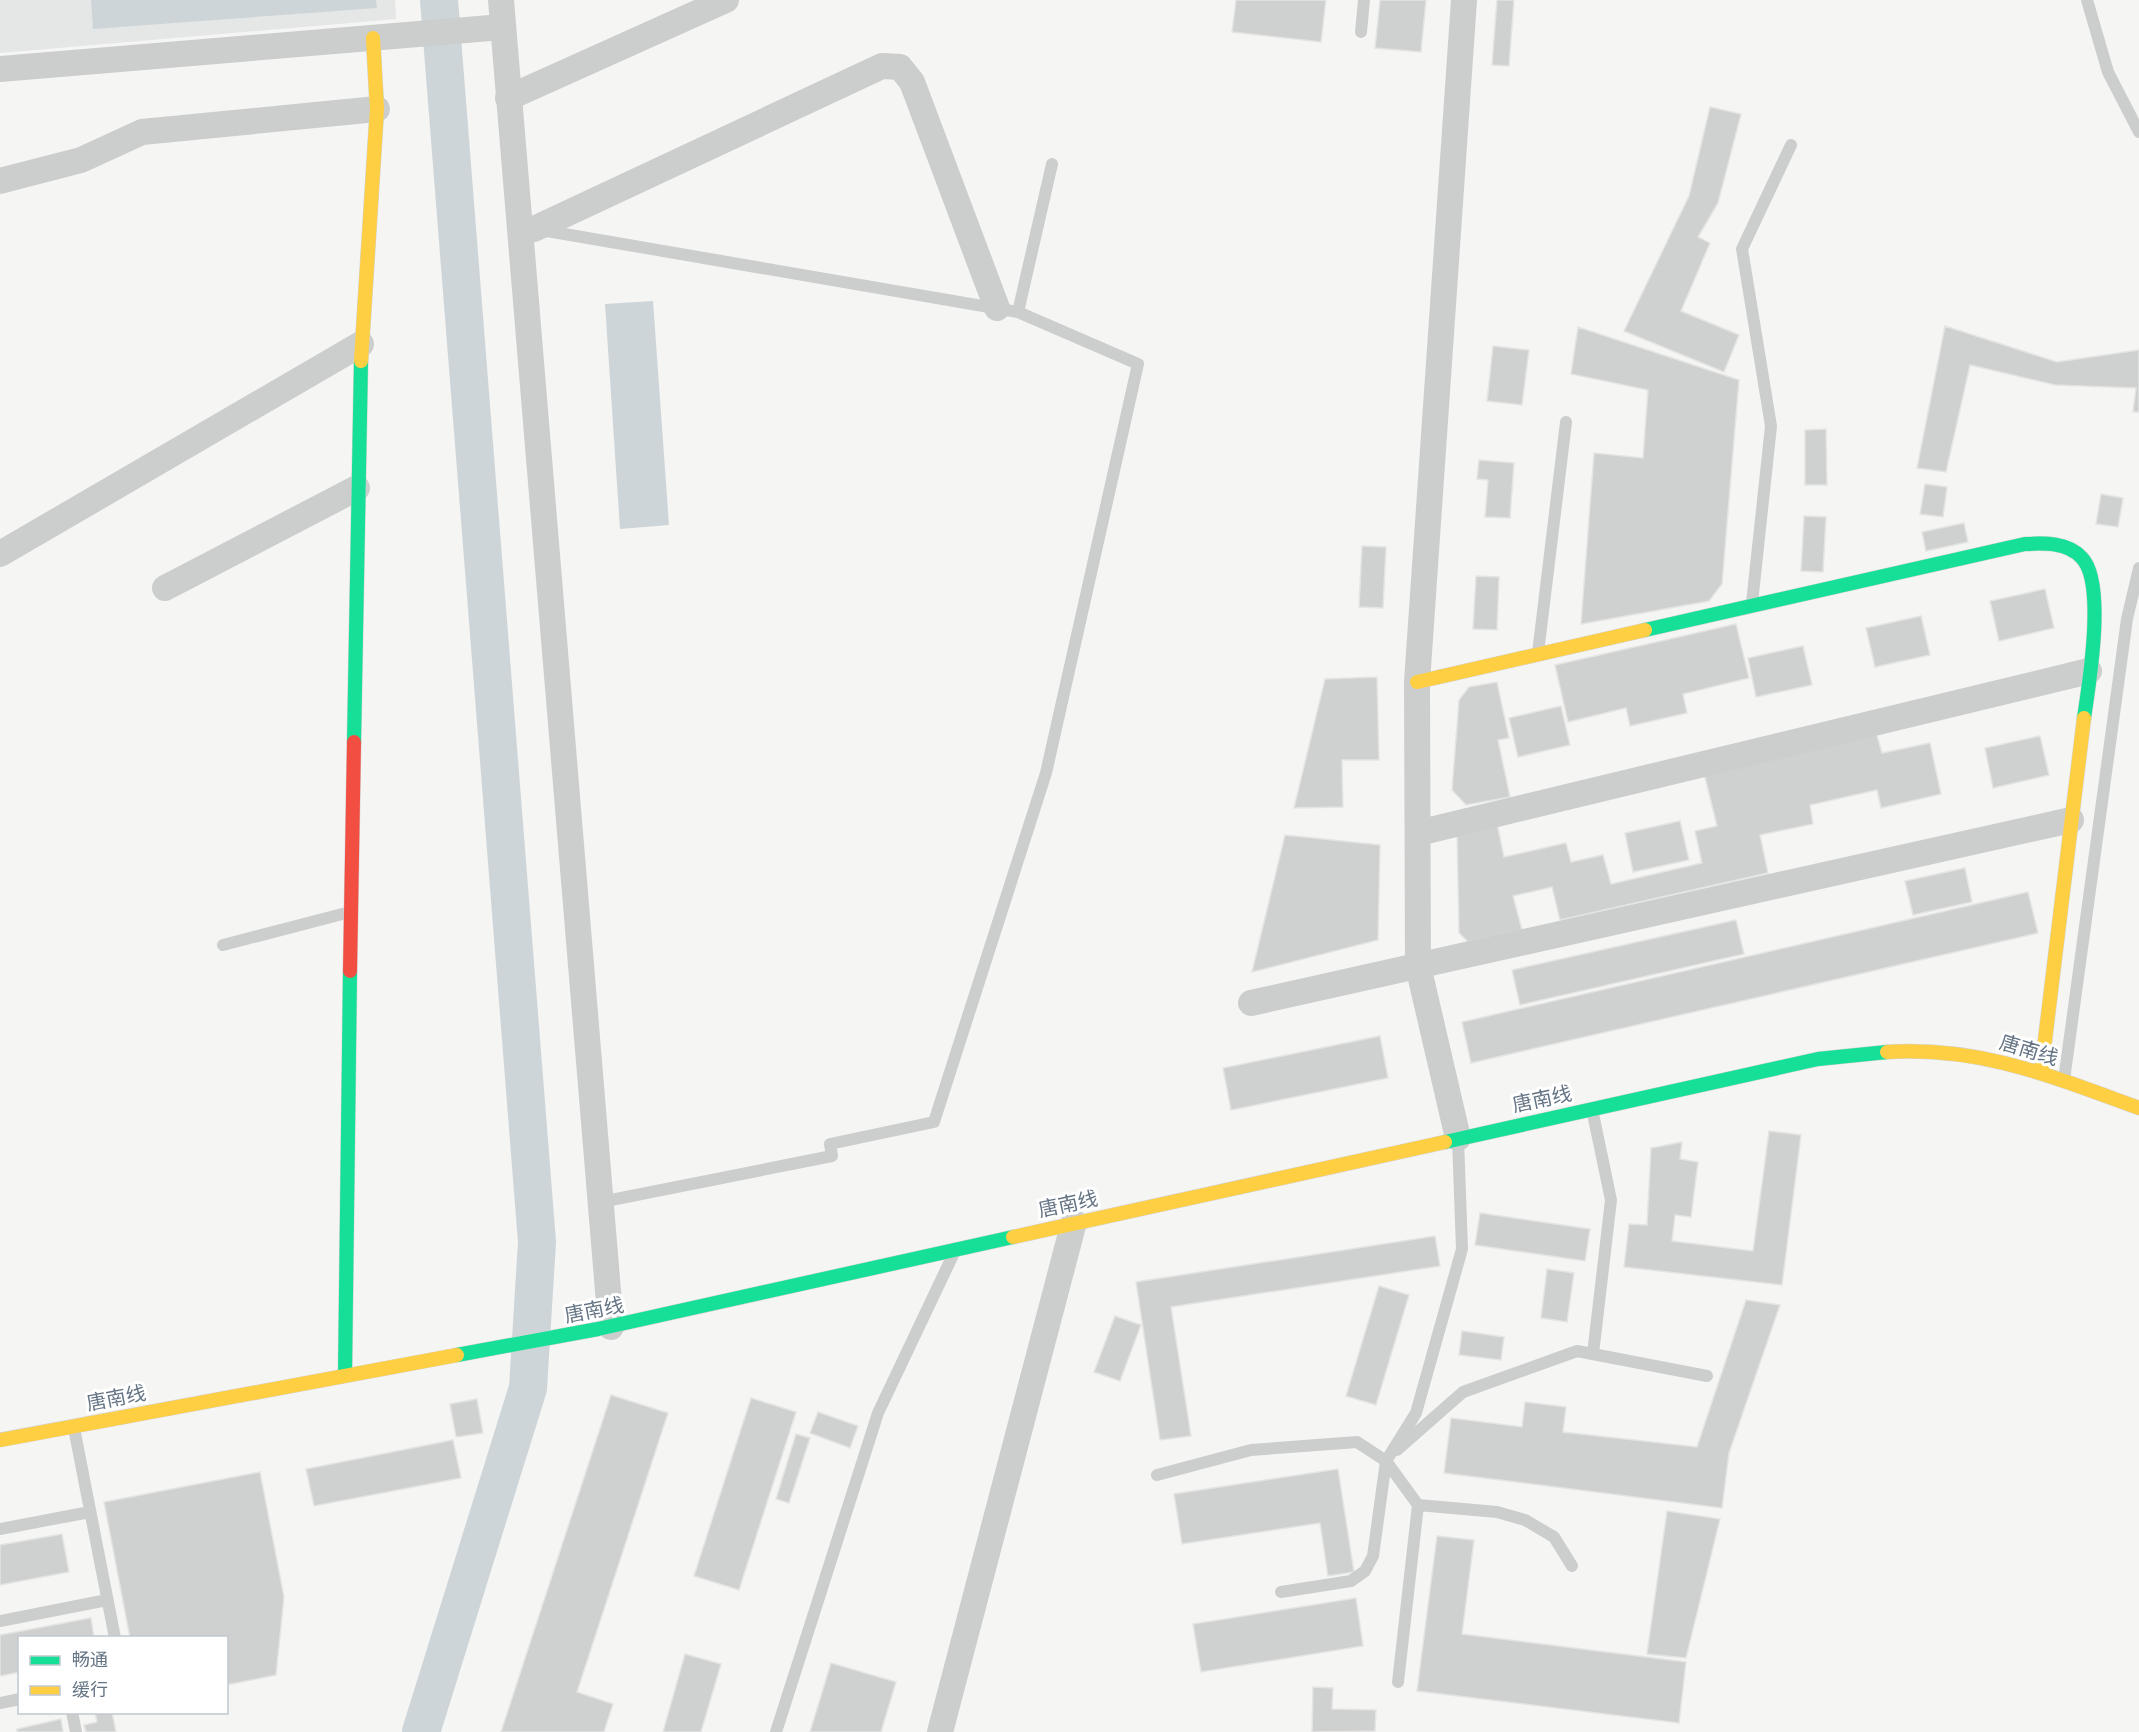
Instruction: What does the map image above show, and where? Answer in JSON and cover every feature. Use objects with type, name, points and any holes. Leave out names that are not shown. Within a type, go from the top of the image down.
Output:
[{"type":"street","points":[[501,0],[508,98],[526,227],[601,1202],[605,1328]]},
{"type":"street","points":[[508,98],[726,0]]},
{"type":"street","points":[[1458,1138],[1418,966],[1417,682],[1464,0]]},
{"type":"street","points":[[0,69],[502,27]]},
{"type":"street","points":[[345,1375],[357,488],[361,344],[377,108],[373,38]]},
{"type":"street","points":[[526,227],[882,66],[900,68],[912,82],[1008,310]]},
{"type":"street","points":[[0,181],[81,160],[142,132],[377,108]]},
{"type":"street","points":[[0,554],[361,344]]},
{"type":"street","points":[[165,588],[357,488]]},
{"type":"street","points":[[1417,682],[2025,544],[2052,543],[2074,551],[2089,567],[2095,593],[2089,671],[2041,1073]]},
{"type":"street","points":[[1418,833],[2089,671]]},
{"type":"street","points":[[1251,1003],[2071,820]]},
{"type":"street","name":"唐南线","points":[[0,1440],[605,1328],[1074,1222],[1818,1059],[1873,1052],[1919,1050],[1977,1056],[2017,1065],[2139,1108]]},
{"type":"street","points":[[940,1732],[1074,1222]]},
{"type":"lane","points":[[1361,32],[1364,0]]},
{"type":"lane","points":[[2087,0],[2108,72],[2139,132]]},
{"type":"lane","points":[[1751,606],[1771,426],[1742,249],[1791,145]]},
{"type":"lane","points":[[1008,310],[1052,164]]},
{"type":"lane","points":[[526,227],[1008,310],[1138,364],[1046,773],[934,1122],[830,1144],[832,1156],[601,1202]]},
{"type":"lane","points":[[1538,655],[1566,422]]},
{"type":"lane","points":[[2064,1082],[2127,619],[2139,568]]},
{"type":"lane","points":[[223,945],[351,912]]},
{"type":"lane","points":[[1592,1108],[1611,1200],[1593,1354]]},
{"type":"lane","points":[[1281,1592],[1351,1581],[1365,1571],[1373,1556],[1386,1461],[1416,1413],[1462,1248],[1458,1138]]},
{"type":"lane","points":[[776,1732],[878,1413],[956,1249]]},
{"type":"lane","points":[[1386,1461],[1462,1392],[1576,1351],[1707,1376]]},
{"type":"lane","points":[[73,1426],[115,1636]]},
{"type":"lane","points":[[1157,1475],[1251,1450],[1357,1442],[1386,1461],[1418,1505],[1398,1682]]},
{"type":"lane","points":[[1418,1505],[1497,1512],[1525,1520],[1554,1537],[1572,1566]]},
{"type":"lane","points":[[0,1529],[90,1512]]},
{"type":"lane","points":[[0,1621],[107,1600]]},
{"type":"lane","points":[[0,1703],[18,1699]]},
{"type":"lane","points":[[72,1714],[76,1732]]},
{"type":"shaded area","points":[[0,0],[395,0],[396,19],[0,53]]},
{"type":"shaded area","points":[[91,0],[376,0],[377,8],[93,29]]},
{"type":"shaded area","points":[[653,301],[669,525],[620,529],[605,304]]},
{"type":"building","points":[[1236,0],[1326,0],[1321,42],[1232,32]]},
{"type":"building","points":[[1380,0],[1426,0],[1421,52],[1375,48]]},
{"type":"building","points":[[1497,0],[1514,0],[1509,66],[1492,65]]},
{"type":"building","points":[[1710,107],[1741,114],[1718,203],[1698,237],[1710,243],[1681,311],[1739,335],[1724,372],[1624,331],[1689,196]]},
{"type":"building","points":[[1945,326],[2057,362],[2139,350],[2139,412],[2133,412],[2136,388],[2055,385],[1970,365],[1946,472],[1917,468]]},
{"type":"building","points":[[1578,327],[1739,380],[1722,584],[1709,601],[1581,624],[1594,453],[1643,458],[1648,390],[1571,374]]},
{"type":"building","points":[[1493,346],[1529,350],[1522,405],[1487,401]]},
{"type":"building","points":[[1826,429],[1827,485],[1805,485],[1805,430]]},
{"type":"building","points":[[1479,460],[1514,463],[1510,518],[1485,517],[1488,480],[1477,479]]},
{"type":"building","points":[[1925,484],[1947,487],[1943,517],[1920,514]]},
{"type":"building","points":[[2101,494],[2123,498],[2118,527],[2096,524]]},
{"type":"building","points":[[1804,516],[1826,517],[1823,572],[1801,571]]},
{"type":"building","points":[[1964,523],[1968,542],[1926,551],[1922,532]]},
{"type":"building","points":[[1362,546],[1386,547],[1383,608],[1359,607]]},
{"type":"building","points":[[1476,576],[1499,577],[1497,630],[1473,629]]},
{"type":"building","points":[[2045,589],[2054,628],[1999,641],[1990,601]]},
{"type":"building","points":[[1921,616],[1930,655],[1875,667],[1866,628]]},
{"type":"building","points":[[1736,624],[1749,678],[1683,694],[1687,713],[1630,726],[1626,708],[1568,722],[1555,665]]},
{"type":"building","points":[[1803,646],[1812,685],[1756,697],[1748,658]]},
{"type":"building","points":[[1377,677],[1379,760],[1342,760],[1343,807],[1294,808],[1325,679]]},
{"type":"building","points":[[1497,682],[1509,738],[1498,740],[1510,797],[1466,805],[1452,790],[1459,700],[1469,687]]},
{"type":"building","points":[[1561,706],[1570,745],[1518,757],[1509,718]]},
{"type":"building","points":[[1876,732],[1882,753],[1930,743],[1941,794],[1881,808],[1877,790],[1810,805],[1813,824],[1760,835],[1768,873],[1560,920],[1552,887],[1513,896],[1522,930],[1468,942],[1459,933],[1457,832],[1497,823],[1504,857],[1566,843],[1571,862],[1603,855],[1611,884],[1702,863],[1695,831],[1717,826],[1704,773]]},
{"type":"building","points":[[2040,736],[2049,775],[1993,788],[1985,748]]},
{"type":"building","points":[[1680,821],[1689,860],[1633,872],[1625,833]]},
{"type":"building","points":[[1285,835],[1380,845],[1378,940],[1252,972]]},
{"type":"building","points":[[1965,868],[1972,902],[1913,915],[1905,881]]},
{"type":"building","points":[[2028,892],[2038,933],[1471,1063],[1462,1022]]},
{"type":"building","points":[[1736,920],[1744,954],[1520,1005],[1512,970]]},
{"type":"building","points":[[1380,1036],[1388,1078],[1231,1110],[1223,1068]]},
{"type":"building","points":[[1769,1131],[1801,1135],[1782,1285],[1624,1267],[1629,1224],[1647,1225],[1651,1148],[1682,1142],[1680,1159],[1698,1162],[1691,1217],[1675,1215],[1672,1241],[1753,1251]]},
{"type":"building","points":[[1480,1213],[1590,1229],[1585,1261],[1475,1245]]},
{"type":"building","points":[[1435,1236],[1440,1266],[1171,1307],[1191,1436],[1160,1440],[1136,1282]]},
{"type":"building","points":[[1547,1269],[1574,1273],[1567,1322],[1541,1318]]},
{"type":"building","points":[[1379,1286],[1409,1295],[1376,1405],[1346,1396]]},
{"type":"building","points":[[1746,1300],[1780,1305],[1729,1453],[1722,1508],[1444,1473],[1451,1418],[1522,1427],[1525,1402],[1566,1407],[1563,1432],[1697,1447]]},
{"type":"building","points":[[1115,1316],[1141,1325],[1120,1381],[1094,1372]]},
{"type":"building","points":[[1462,1331],[1504,1337],[1501,1360],[1459,1355]]},
{"type":"building","points":[[611,1395],[668,1413],[577,1692],[613,1704],[604,1732],[501,1732]]},
{"type":"building","points":[[751,1398],[796,1412],[739,1590],[694,1576]]},
{"type":"building","points":[[477,1399],[483,1433],[456,1437],[450,1404]]},
{"type":"building","points":[[818,1412],[858,1426],[850,1448],[810,1433]]},
{"type":"building","points":[[796,1434],[810,1438],[789,1503],[776,1499]]},
{"type":"building","points":[[453,1440],[461,1478],[314,1506],[306,1469]]},
{"type":"building","points":[[1338,1469],[1354,1572],[1328,1576],[1320,1523],[1182,1544],[1174,1494]]},
{"type":"building","points":[[260,1472],[284,1597],[276,1675],[228,1685],[228,1636],[130,1636],[104,1502]]},
{"type":"building","points":[[1667,1511],[1720,1519],[1686,1658],[1647,1654]]},
{"type":"building","points":[[62,1534],[69,1572],[0,1585],[0,1545]]},
{"type":"building","points":[[1437,1536],[1474,1540],[1462,1634],[1686,1662],[1679,1723],[1417,1691]]},
{"type":"building","points":[[1356,1598],[1363,1646],[1201,1672],[1193,1624]]},
{"type":"building","points":[[91,1618],[94,1636],[18,1636],[18,1672],[0,1676],[0,1635]]},
{"type":"building","points":[[685,1654],[721,1664],[701,1732],[663,1732]]},
{"type":"building","points":[[831,1663],[896,1682],[881,1732],[810,1732]]},
{"type":"building","points":[[1313,1687],[1333,1688],[1332,1709],[1376,1710],[1375,1731],[1312,1732]]},
{"type":"building","points":[[95,1714],[112,1714],[116,1732],[86,1732],[84,1725],[97,1722]]},
{"type":"building","points":[[61,1719],[63,1732],[17,1732],[17,1729]]},
{"type":"waterway","points":[[421,1732],[528,1388],[537,1242],[439,0]]},
{"type":"traffic: fast","points":[[354,742],[361,361]]},
{"type":"traffic: fast","points":[[1645,630],[2025,544],[2063,546],[2082,558],[2089,571],[2093,589],[2094,635],[2084,718]]},
{"type":"traffic: fast","points":[[345,1375],[350,971]]},
{"type":"traffic: fast","points":[[1445,1142],[1818,1059],[1887,1052]]},
{"type":"traffic: fast","points":[[457,1355],[598,1329],[1013,1237]]},
{"type":"traffic: slow","points":[[361,361],[377,109],[373,38]]},
{"type":"traffic: slow","points":[[1417,682],[1645,630]]},
{"type":"traffic: slow","points":[[2041,1073],[2084,718]]},
{"type":"traffic: slow","points":[[1887,1052],[1921,1051],[1985,1059],[2046,1075],[2139,1108]]},
{"type":"traffic: slow","points":[[1013,1237],[1445,1142]]},
{"type":"traffic: slow","points":[[0,1440],[457,1355]]},
{"type":"traffic: jam","points":[[350,971],[354,742]]}]
